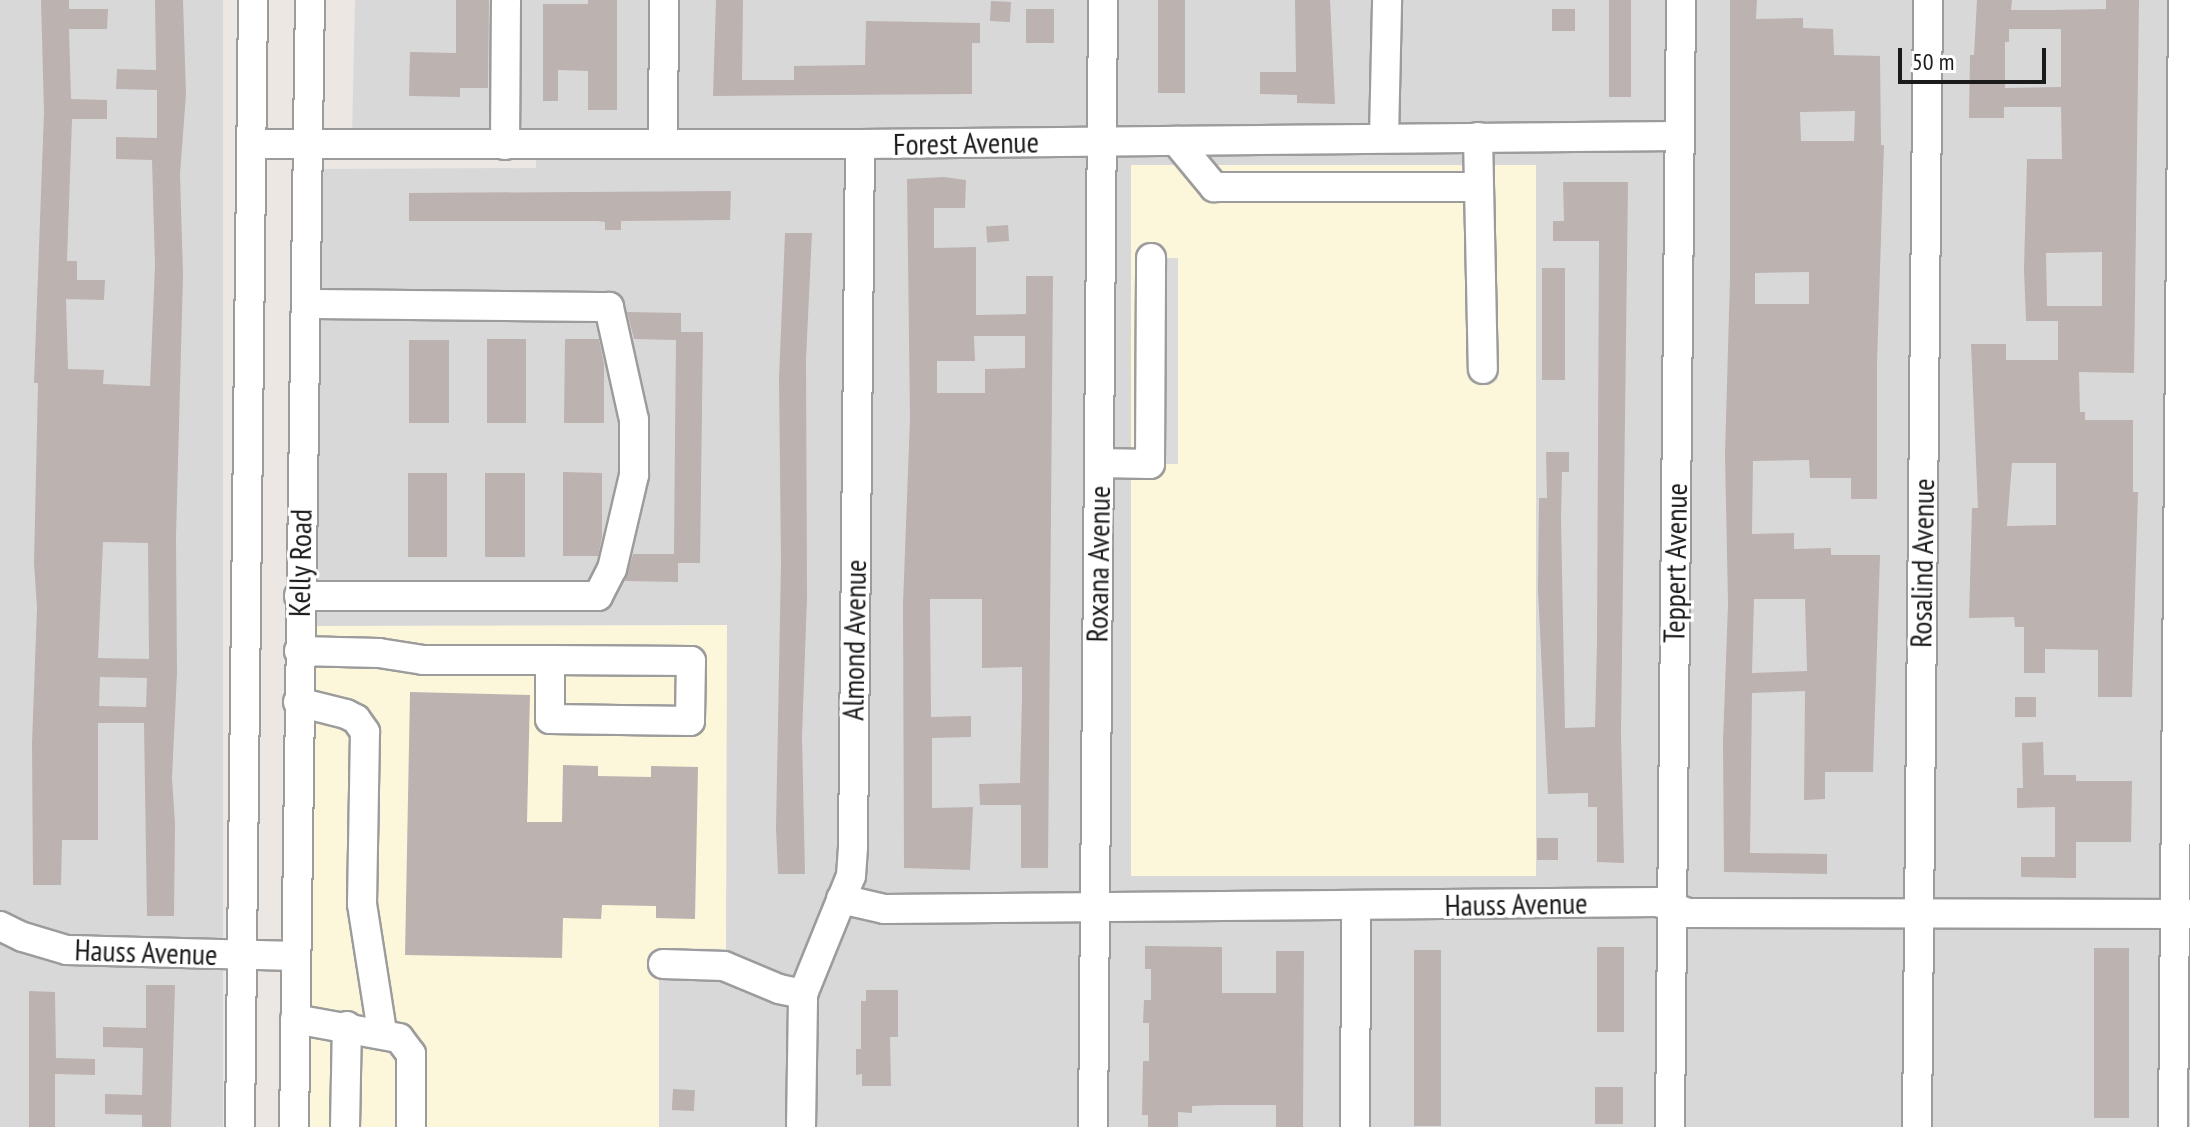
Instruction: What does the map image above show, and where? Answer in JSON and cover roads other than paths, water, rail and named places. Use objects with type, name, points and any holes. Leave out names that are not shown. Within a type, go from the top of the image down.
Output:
[{"type":"street","name":"Kelly Road","points":[[240,1127],[253,0]]},
{"type":"street","name":"Kelly Road","points":[[294,1127],[299,596],[310,0]]},
{"type":"street","points":[[505,145],[506,0]]},
{"type":"street","points":[[663,144],[664,0]]},
{"type":"street","name":"Roxana Avenue","points":[[1093,1127],[1103,0]]},
{"type":"street","points":[[1384,137],[1387,0]]},
{"type":"street","name":"Teppert Avenue","points":[[1670,1127],[1681,0]]},
{"type":"street","name":"Rosalind Avenue","points":[[1917,1127],[1928,0]]},
{"type":"street","points":[[2173,1127],[2182,914],[2183,0]]},
{"type":"street","name":"Forest Avenue","points":[[253,144],[860,144],[1679,136]]},
{"type":"street","points":[[1478,137],[1483,369]]},
{"type":"street","points":[[1176,141],[1214,187],[1479,187]]},
{"type":"street","name":"Almond Avenue","points":[[801,1127],[803,994],[851,876],[853,846],[860,144]]},
{"type":"street","points":[[1099,463],[1150,464],[1151,258]]},
{"type":"street","points":[[299,596],[598,596],[612,569],[634,475],[634,420],[609,307],[306,304]]},
{"type":"street","points":[[299,651],[379,653],[423,660],[550,660],[691,661],[690,721],[550,719],[550,660]]},
{"type":"street","points":[[298,702],[346,714],[356,719],[365,732],[362,904],[382,1032]]},
{"type":"street","name":"Hauss Avenue","points":[[841,899],[884,909],[1658,902],[1688,913],[2182,914]]},
{"type":"street","points":[[1355,1127],[1356,905]]},
{"type":"street","name":"Hauss Avenue","points":[[0,926],[23,937],[67,950],[296,956]]},
{"type":"street","points":[[663,964],[724,966],[779,989],[803,994]]},
{"type":"street","points":[[295,1019],[382,1032],[399,1038],[411,1054],[411,1127]]},
{"type":"street","points":[[345,1127],[347,1026]]}]
